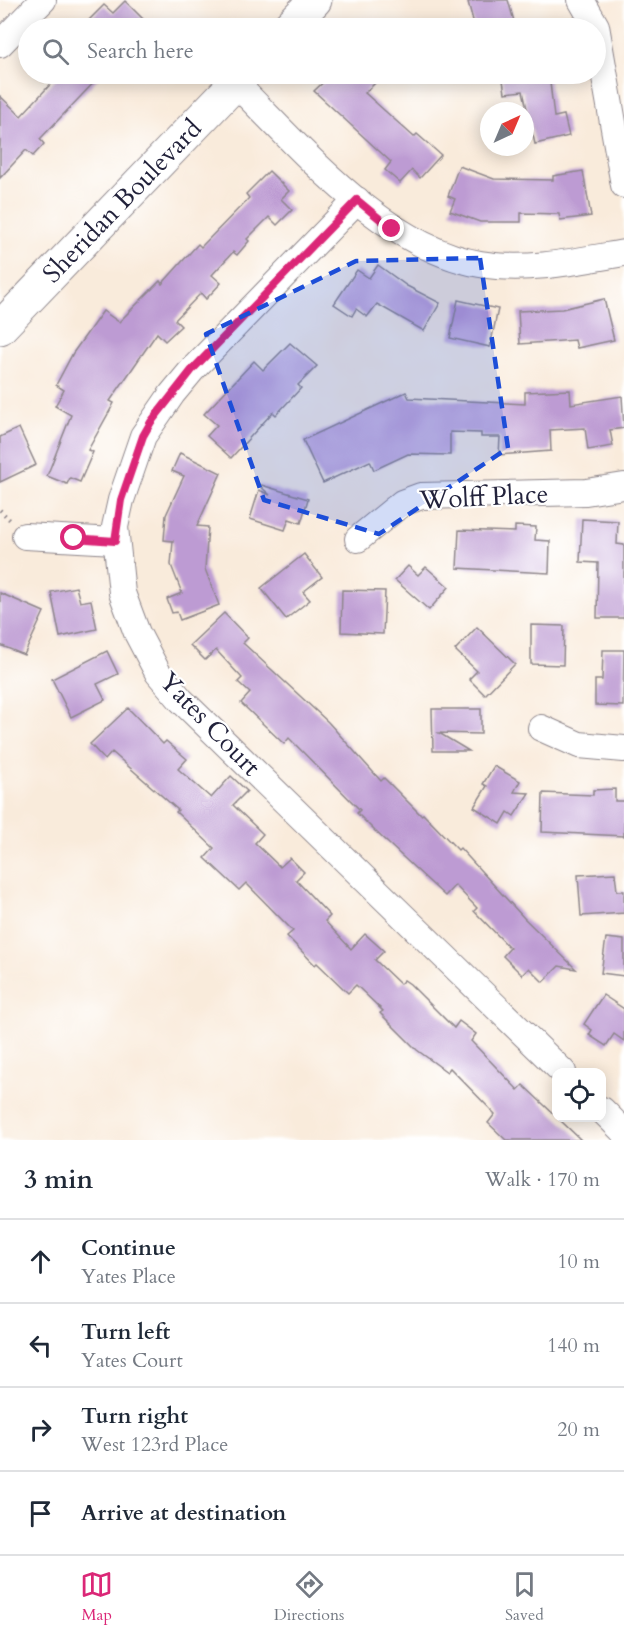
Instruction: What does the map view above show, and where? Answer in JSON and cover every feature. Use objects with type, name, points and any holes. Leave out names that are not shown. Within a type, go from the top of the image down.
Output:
[{"type":"main road","points":[[298,18],[315,0]]},
{"type":"main road","name":"Sheridan Boulevard","points":[[0,328],[233,84]]},
{"type":"street","points":[[25,18],[43,0]]},
{"type":"street","points":[[581,0],[591,18]]},
{"type":"street","points":[[0,44],[18,26]]},
{"type":"street","points":[[606,83],[624,185]]},
{"type":"street","points":[[245,84],[357,200],[392,229],[429,248],[480,264],[530,267],[624,253]]},
{"type":"street","name":"Yates Court","points":[[357,200],[192,370],[151,422],[143,436],[121,500],[115,541],[122,593],[137,633],[158,673],[181,700],[559,1068]]},
{"type":"street","name":"Wolff Place","points":[[358,539],[402,503],[421,496],[586,492],[624,486]]},
{"type":"street","points":[[25,536],[115,541]]},
{"type":"street","points":[[541,728],[579,746],[624,749]]},
{"type":"highlighted area","points":[[480,258],[508,448],[379,534],[264,500],[206,334],[356,261]]},
{"type":"building","points":[[508,0],[513,18],[472,18],[468,2]]},
{"type":"building","points":[[125,1],[142,18],[91,18],[104,5],[113,13]]},
{"type":"building","points":[[51,84],[92,84],[40,139],[44,144],[33,156],[26,150],[0,178],[0,96],[21,116]]},
{"type":"building","points":[[321,84],[374,84],[365,93],[414,137],[417,134],[441,155],[420,178],[412,170],[400,183],[385,170],[391,162],[314,91]]},
{"type":"building","points":[[504,84],[550,84],[554,117],[564,115],[569,136],[535,144],[534,102],[525,102],[523,91],[505,93]]},
{"type":"building","points":[[459,166],[494,179],[553,180],[553,176],[583,171],[591,216],[560,220],[559,214],[521,213],[521,222],[480,222],[450,211],[455,199],[448,196]]},
{"type":"building","points":[[269,171],[289,191],[281,199],[292,210],[277,225],[269,217],[247,239],[249,241],[237,255],[233,252],[212,275],[221,283],[206,299],[201,293],[175,320],[181,326],[165,341],[157,333],[110,401],[114,403],[88,450],[93,452],[80,482],[70,478],[67,484],[47,476],[71,415],[55,406],[64,390],[56,385],[73,353],[103,311],[119,322],[160,281],[162,284],[198,244],[201,247],[249,198],[246,194]]},
{"type":"building","points":[[378,265],[407,286],[440,303],[424,331],[377,304],[367,317],[356,309],[352,316],[334,304],[357,270],[369,278]]},
{"type":"building","points":[[604,299],[614,340],[577,348],[575,340],[520,344],[518,311],[562,309]]},
{"type":"building","points":[[458,300],[498,309],[490,347],[450,338]]},
{"type":"building","points":[[290,343],[317,366],[298,385],[301,388],[276,415],[273,412],[231,458],[207,436],[217,425],[204,414],[254,361],[263,370]]},
{"type":"building","points":[[570,390],[571,404],[622,396],[624,428],[610,430],[613,446],[588,450],[585,428],[550,430],[551,451],[499,455],[500,437],[481,437],[481,433],[450,432],[450,455],[408,454],[374,470],[370,461],[323,483],[303,440],[406,392],[409,398],[525,404],[525,392]]},
{"type":"building","points":[[19,428],[36,465],[0,482],[0,437]]},
{"type":"building","points":[[180,453],[221,473],[197,526],[208,527],[205,569],[219,605],[180,620],[177,612],[172,613],[167,599],[182,593],[171,565],[173,541],[164,540],[166,515],[184,476],[172,471]]},
{"type":"building","points":[[258,484],[308,499],[301,523],[289,519],[285,530],[250,519],[259,490],[270,495]]},
{"type":"building","points":[[582,519],[618,521],[617,544],[624,545],[624,618],[597,618],[598,563],[580,562]]},
{"type":"building","points":[[515,526],[536,527],[535,540],[550,541],[549,573],[457,568],[459,530],[515,532]]},
{"type":"building","points":[[304,554],[322,577],[303,592],[310,600],[286,619],[261,588]]},
{"type":"building","points":[[408,566],[418,575],[426,567],[449,587],[429,610],[395,580]]},
{"type":"building","points":[[76,587],[80,602],[91,600],[97,629],[60,637],[51,592]]},
{"type":"building","points":[[342,590],[385,591],[383,634],[341,632]]},
{"type":"building","points":[[0,593],[44,612],[24,655],[0,645]]},
{"type":"building","points":[[224,613],[248,638],[243,643],[328,722],[381,781],[384,778],[458,850],[460,848],[524,918],[576,969],[559,966],[543,982],[529,968],[522,975],[503,956],[510,948],[474,911],[477,908],[455,885],[445,896],[357,813],[360,810],[289,738],[284,744],[241,703],[250,693],[238,682],[242,678],[216,650],[205,660],[190,645]]},
{"type":"building","points":[[531,625],[564,626],[563,665],[531,664]]},
{"type":"building","points":[[477,627],[515,664],[485,695],[469,679],[477,671],[455,650]]},
{"type":"building","points":[[603,650],[624,650],[623,706],[595,705],[595,680],[602,680]]},
{"type":"building","points":[[107,651],[118,674],[97,684],[105,700],[71,717],[52,679]]},
{"type":"building","points":[[128,708],[163,744],[166,741],[187,759],[178,769],[211,798],[231,776],[247,791],[233,805],[263,834],[255,843],[280,867],[290,858],[304,872],[296,880],[330,916],[325,921],[351,949],[365,934],[384,951],[375,960],[400,984],[404,980],[410,984],[454,1028],[459,1021],[476,1034],[471,1041],[518,1090],[523,1085],[552,1112],[552,1122],[562,1122],[581,1140],[506,1140],[488,1123],[495,1114],[450,1068],[447,1072],[417,1050],[380,1013],[383,1011],[356,985],[348,993],[317,963],[315,965],[287,936],[293,931],[246,883],[239,890],[205,858],[214,848],[176,812],[178,810],[112,752],[105,760],[90,744]]},
{"type":"building","points":[[432,709],[481,709],[481,734],[439,733],[469,751],[433,751]]},
{"type":"building","points":[[494,766],[520,781],[514,792],[529,793],[514,816],[508,812],[501,824],[474,807],[487,786],[483,784]]},
{"type":"building","points":[[615,789],[615,801],[624,801],[624,836],[542,832],[543,793],[593,795],[593,790]]},
{"type":"building","points":[[615,873],[617,891],[624,891],[624,913],[581,916],[578,875]]},
{"type":"building","points":[[606,938],[624,940],[624,976],[601,973]]},
{"type":"building","points":[[603,995],[624,1009],[624,1041],[614,1034],[606,1046],[589,1035],[592,1030],[584,1024]]},
{"type":"route","points":[[74,538],[115,541],[115,527],[121,500],[143,436],[151,422],[192,370],[357,200],[392,229]]}]
